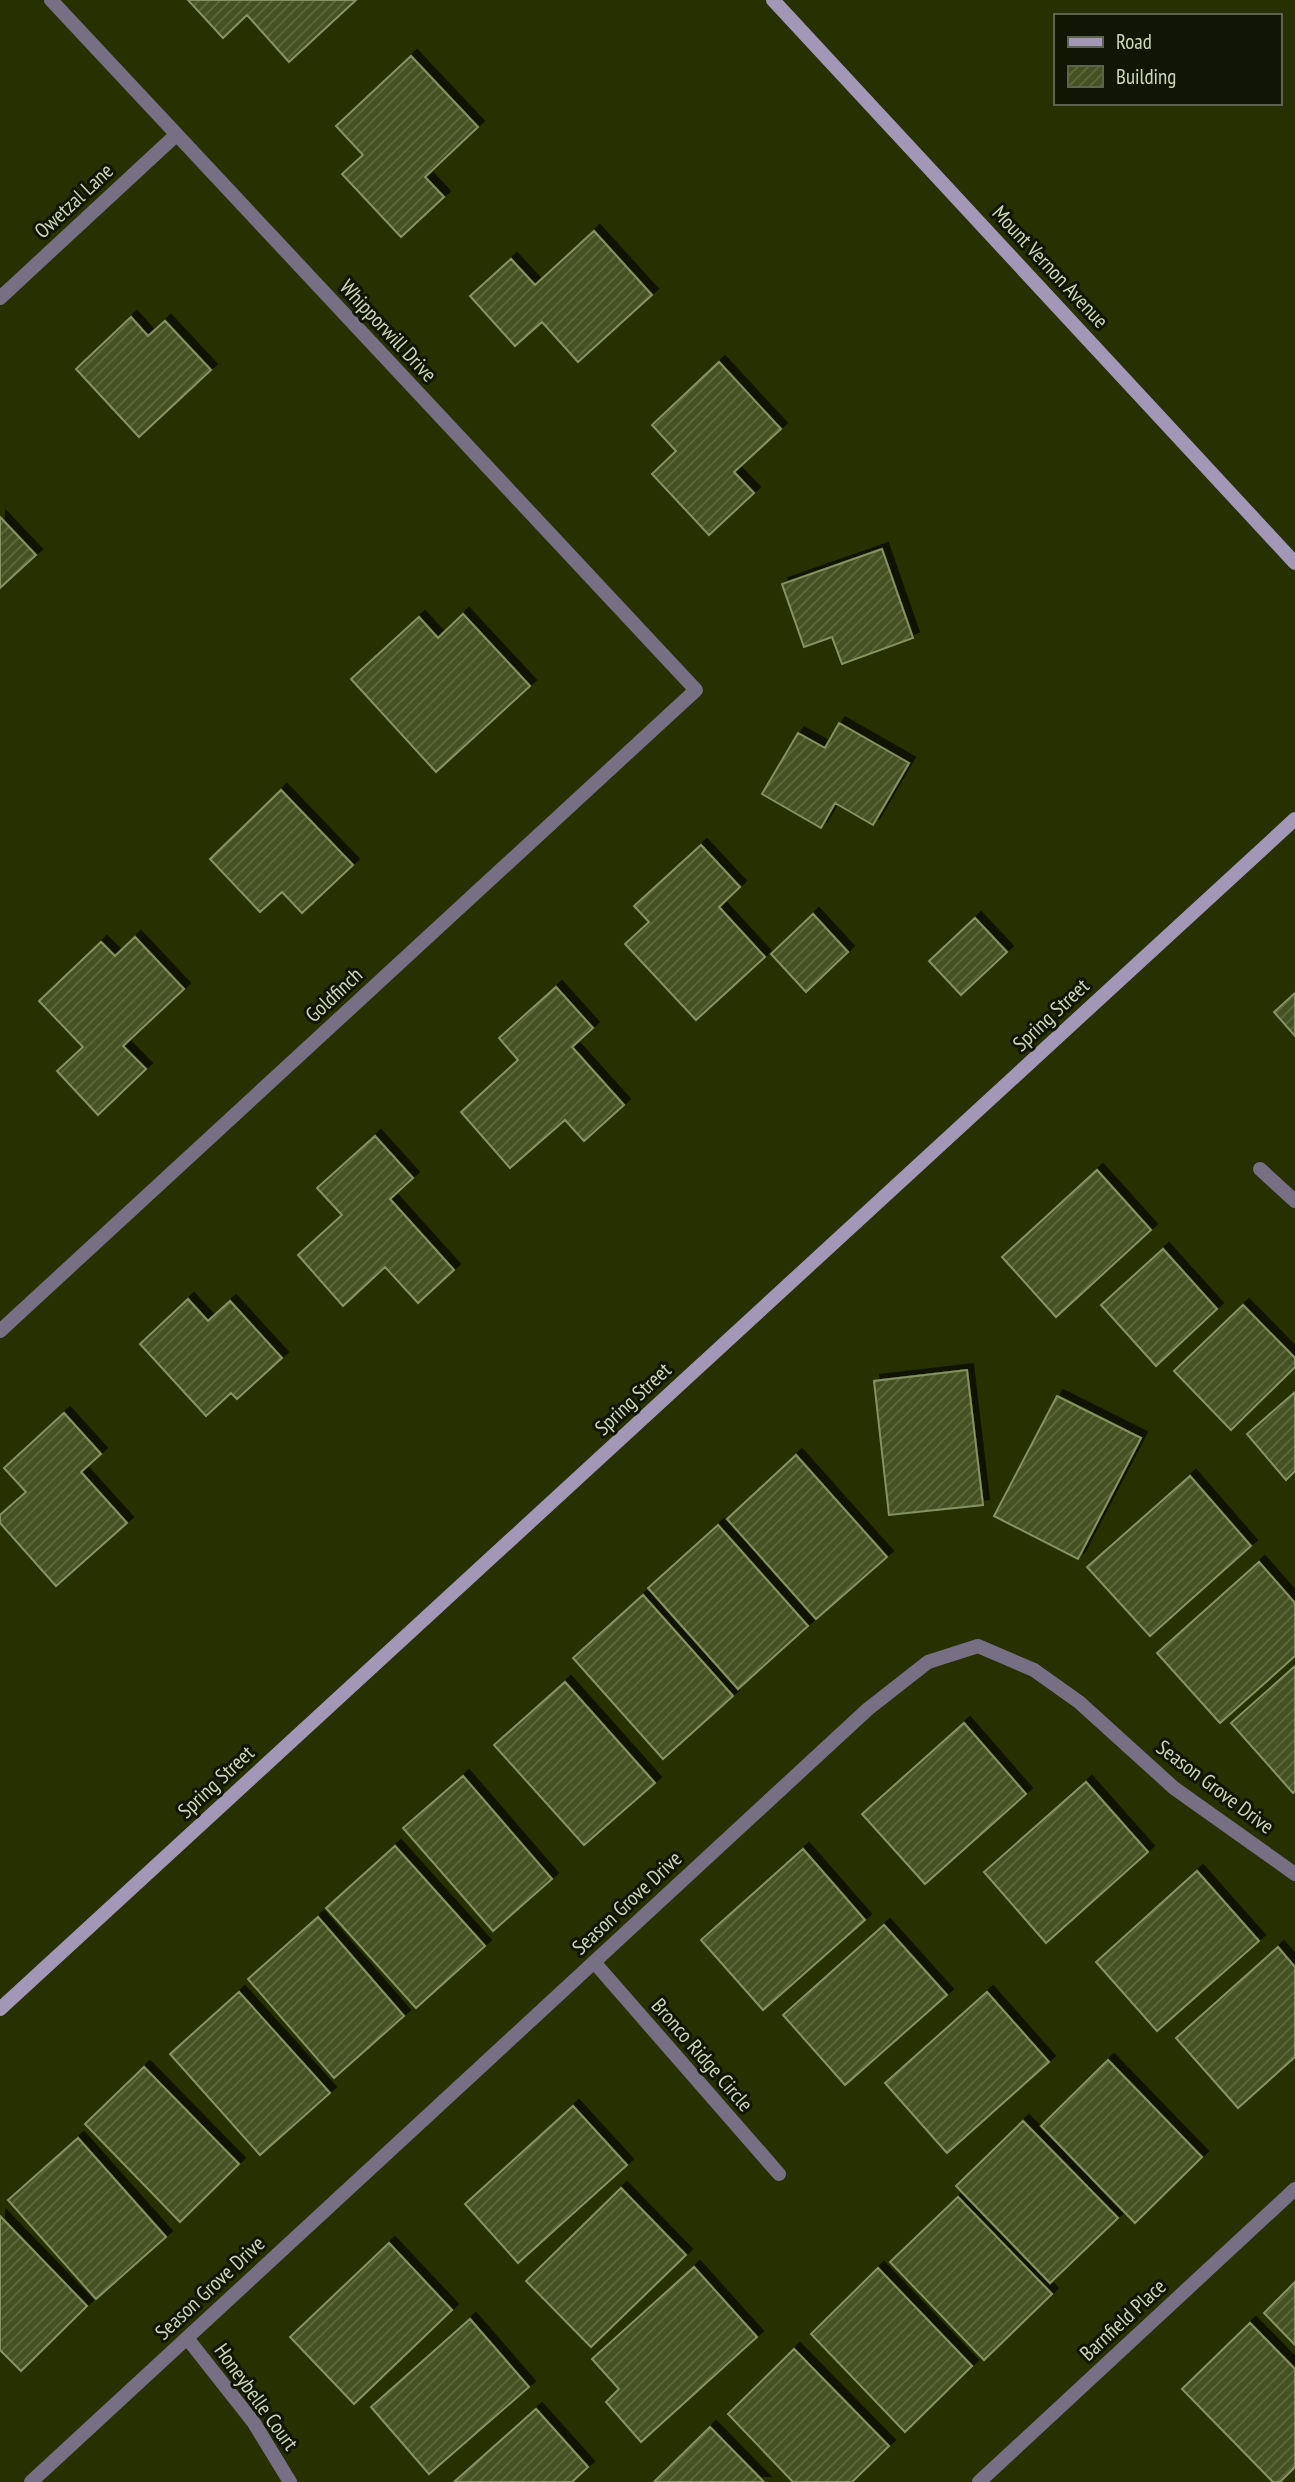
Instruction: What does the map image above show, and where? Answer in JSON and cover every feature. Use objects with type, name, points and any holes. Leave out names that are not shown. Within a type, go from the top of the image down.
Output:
[{"type":"street","name":"Whipporwill Drive","points":[[51,0],[696,690]]},
{"type":"street","name":"Mount Vernon Avenue","points":[[773,0],[1295,563]]},
{"type":"street","name":"Owetzal Lane","points":[[0,298],[176,135]]},
{"type":"street","name":"Goldfinch","points":[[0,1331],[696,690]]},
{"type":"street","name":"Spring Street","points":[[0,2009],[1295,819]]},
{"type":"street","points":[[1260,1169],[1295,1201]]},
{"type":"street","name":"Season Grove Drive","points":[[31,2482],[868,1709],[928,1662],[978,1646],[1034,1670],[1079,1702],[1174,1788],[1295,1874]]},
{"type":"street","name":"Bronco Ridge Circle","points":[[594,1962],[779,2174]]},
{"type":"street","name":"Barnfield Place","points":[[979,2482],[1295,2189]]},
{"type":"street","name":"Honeybelle Court","points":[[187,2338],[254,2423],[290,2482]]},
{"type":"building","points":[[188,0],[356,0],[289,62],[247,15],[223,38]]},
{"type":"building","points":[[411,56],[478,127],[425,177],[444,197],[401,237],[342,174],[363,155],[336,126]]},
{"type":"building","points":[[594,231],[652,295],[578,362],[542,322],[515,346],[470,296],[511,259],[535,285]]},
{"type":"building","points":[[131,317],[148,336],[165,321],[211,370],[139,437],[76,369]]},
{"type":"building","points":[[719,362],[781,429],[734,472],[754,493],[709,535],[652,474],[676,451],[652,425]]},
{"type":"building","points":[[0,517],[36,555],[0,588]]},
{"type":"building","points":[[882,549],[913,638],[842,664],[832,637],[804,647],[782,584]]},
{"type":"building","points":[[463,614],[530,686],[436,772],[351,679],[419,617],[438,638]]},
{"type":"building","points":[[839,723],[909,763],[873,825],[835,803],[821,828],[762,794],[798,733],[825,748]]},
{"type":"building","points":[[281,790],[353,865],[302,913],[282,892],[260,912],[210,859]]},
{"type":"building","points":[[701,845],[740,887],[719,907],[765,957],[696,1020],[625,944],[649,922],[634,906]]},
{"type":"building","points":[[813,914],[848,952],[806,992],[771,954]]},
{"type":"building","points":[[975,918],[1007,952],[961,995],[929,961]]},
{"type":"building","points":[[135,937],[184,989],[123,1046],[146,1069],[98,1115],[57,1071],[83,1047],[39,1001],[101,942],[115,956]]},
{"type":"building","points":[[556,987],[593,1028],[572,1047],[624,1105],[584,1141],[565,1120],[510,1168],[461,1112],[518,1060],[499,1038]]},
{"type":"building","points":[[1295,993],[1295,1036],[1274,1012]]},
{"type":"building","points":[[375,1136],[413,1178],[390,1199],[454,1270],[418,1303],[385,1267],[343,1306],[298,1255],[342,1215],[317,1188]]},
{"type":"building","points":[[1097,1170],[1151,1230],[1056,1317],[1002,1257]]},
{"type":"building","points":[[1163,1249],[1217,1309],[1156,1366],[1101,1305]]},
{"type":"building","points":[[188,1299],[208,1321],[230,1301],[282,1358],[237,1399],[231,1393],[206,1416],[140,1344]]},
{"type":"building","points":[[1243,1305],[1295,1358],[1295,1367],[1231,1430],[1174,1371]]},
{"type":"building","points":[[967,1370],[983,1505],[889,1515],[874,1381]]},
{"type":"building","points":[[1295,1392],[1295,1471],[1286,1480],[1247,1434]]},
{"type":"building","points":[[1057,1396],[1141,1438],[1078,1559],[994,1516]]},
{"type":"building","points":[[64,1413],[101,1454],[81,1472],[127,1523],[56,1586],[0,1523],[0,1515],[26,1492],[4,1468]]},
{"type":"building","points":[[796,1455],[887,1557],[816,1619],[727,1519]]},
{"type":"building","points":[[1190,1476],[1251,1546],[1150,1636],[1087,1567]]},
{"type":"building","points":[[718,1525],[808,1626],[738,1689],[648,1588]]},
{"type":"building","points":[[1259,1562],[1295,1603],[1295,1656],[1220,1723],[1157,1653]]},
{"type":"building","points":[[643,1595],[733,1696],[663,1759],[573,1658]]},
{"type":"building","points":[[1295,1666],[1295,1791],[1293,1793],[1231,1723]]},
{"type":"building","points":[[565,1682],[655,1783],[584,1845],[494,1745]]},
{"type":"building","points":[[964,1723],[1026,1794],[925,1884],[862,1814]]},
{"type":"building","points":[[463,1776],[552,1879],[493,1931],[403,1828]]},
{"type":"building","points":[[1086,1782],[1148,1852],[1046,1943],[984,1872]]},
{"type":"building","points":[[395,1846],[485,1946],[416,2008],[326,1908]]},
{"type":"building","points":[[803,1849],[865,1920],[763,2010],[701,1940]]},
{"type":"building","points":[[1197,1871],[1259,1941],[1157,2031],[1096,1962]]},
{"type":"building","points":[[318,1917],[404,2016],[334,2078],[248,1979]]},
{"type":"building","points":[[884,1925],[947,1995],[845,2085],[783,2015]]},
{"type":"building","points":[[1278,1947],[1295,1967],[1295,2057],[1238,2108],[1176,2038]]},
{"type":"building","points":[[239,1992],[330,2093],[260,2155],[170,2054]]},
{"type":"building","points":[[987,1992],[1049,2062],[947,2153],[885,2083]]},
{"type":"building","points":[[1108,2060],[1202,2157],[1135,2223],[1041,2126]]},
{"type":"building","points":[[144,2067],[239,2164],[180,2222],[85,2124]]},
{"type":"building","points":[[573,2106],[627,2165],[518,2263],[465,2204]]},
{"type":"building","points":[[1023,2121],[1118,2218],[1050,2283],[956,2186]]},
{"type":"building","points":[[78,2138],[166,2237],[96,2299],[8,2200]]},
{"type":"building","points":[[621,2188],[686,2255],[591,2347],[526,2281]]},
{"type":"building","points":[[958,2197],[1052,2294],[984,2360],[890,2262]]},
{"type":"building","points":[[0,2216],[87,2306],[21,2371],[0,2350]]},
{"type":"building","points":[[389,2243],[452,2310],[354,2404],[290,2337]]},
{"type":"building","points":[[694,2267],[757,2337],[641,2442],[606,2402],[619,2389],[592,2359]]},
{"type":"building","points":[[878,2268],[972,2366],[905,2432],[811,2334]]},
{"type":"building","points":[[1295,2282],[1295,2345],[1264,2313]]},
{"type":"building","points":[[470,2319],[529,2387],[429,2474],[371,2407]]},
{"type":"building","points":[[1250,2323],[1295,2369],[1295,2467],[1280,2482],[1273,2482],[1182,2389]]},
{"type":"building","points":[[794,2349],[889,2446],[852,2482],[793,2482],[728,2414]]},
{"type":"building","points":[[536,2409],[588,2467],[572,2482],[454,2482]]},
{"type":"building","points":[[710,2427],[764,2482],[654,2482]]}]
